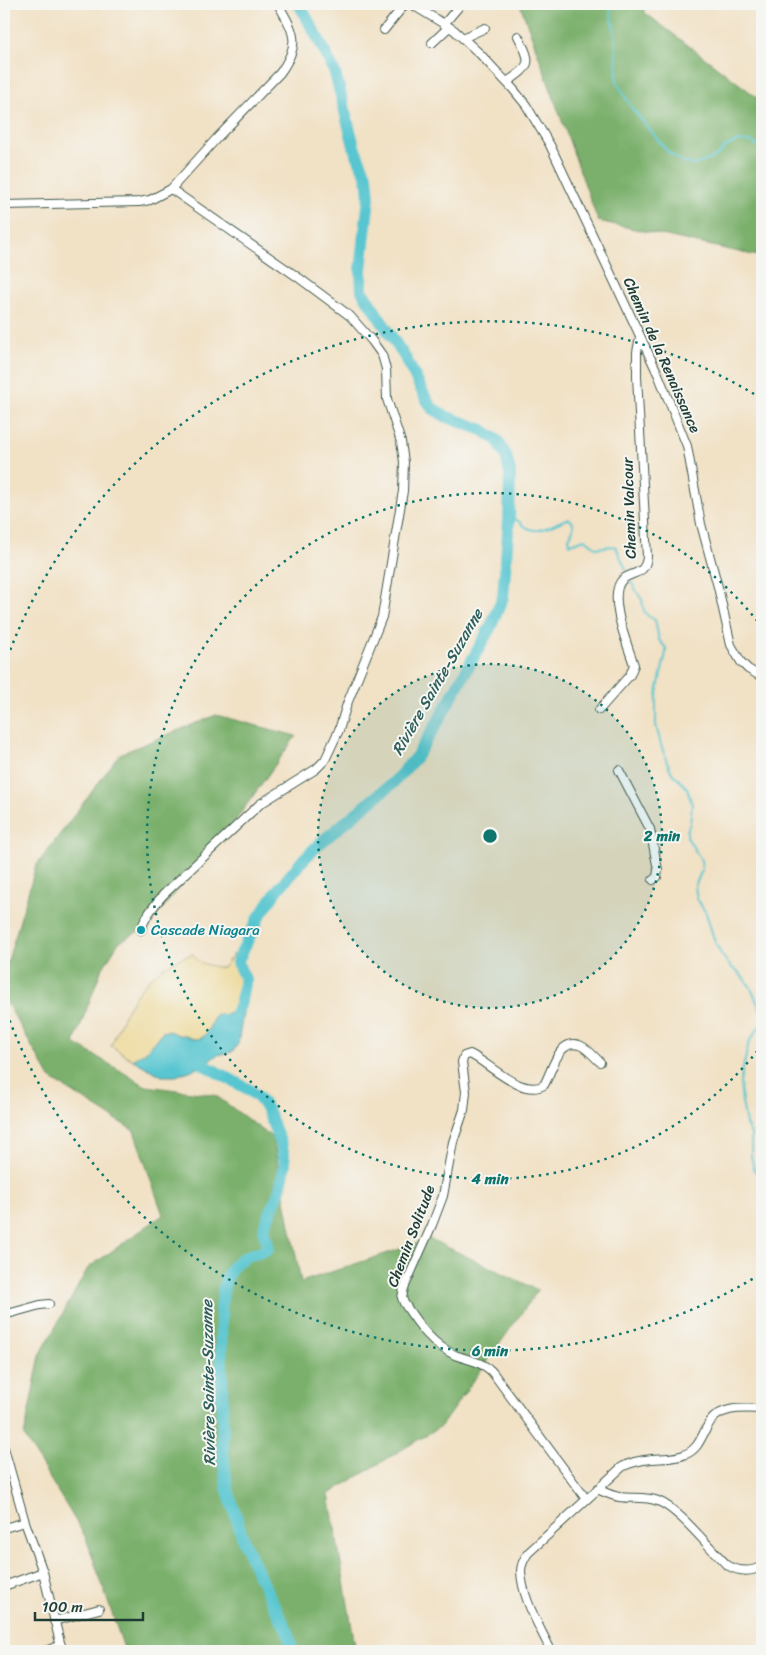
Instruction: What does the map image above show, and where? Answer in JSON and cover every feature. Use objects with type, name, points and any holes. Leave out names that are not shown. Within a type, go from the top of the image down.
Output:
[{"type":"street","points":[[4,205],[139,202],[150,200],[171,188],[280,73],[289,61],[294,41],[291,29],[278,4]]},
{"type":"street","points":[[384,30],[405,4]]},
{"type":"street","name":"Chemin de la Renaissance","points":[[411,4],[447,25],[463,38],[507,82],[526,105],[550,145],[669,399],[687,446],[701,524],[718,586],[731,645],[741,662],[748,669],[762,677]]},
{"type":"street","points":[[432,43],[461,4]]},
{"type":"street","points":[[463,38],[485,28]]},
{"type":"street","points":[[507,82],[524,71],[528,61],[526,51],[518,36]]},
{"type":"street","points":[[141,930],[152,907],[163,895],[260,804],[316,769],[325,760],[340,730],[347,704],[382,617],[403,491],[404,462],[401,442],[387,399],[386,369],[382,356],[372,340],[350,316],[171,188]]},
{"type":"street","name":"Chemin Valcour","points":[[599,710],[627,679],[634,665],[619,617],[616,597],[623,580],[643,568],[647,557],[636,377],[636,352],[640,337]]},
{"type":"street","points":[[619,770],[650,828],[658,870],[657,877],[653,880]]},
{"type":"street","name":"Chemin Solitude","points":[[586,1499],[493,1373],[484,1365],[454,1354],[429,1338],[407,1307],[402,1298],[402,1293],[443,1196],[453,1142],[464,1110],[466,1092],[462,1062],[464,1056],[470,1054],[476,1057],[508,1081],[537,1088],[544,1085],[559,1052],[566,1046],[572,1044],[579,1045],[600,1062]]},
{"type":"street","points":[[4,1315],[49,1304]]},
{"type":"street","points":[[551,1651],[526,1594],[521,1571],[522,1562],[528,1553],[622,1467],[651,1459],[679,1457],[688,1454],[698,1445],[713,1418],[724,1411],[734,1408],[762,1408]]},
{"type":"street","points":[[4,1448],[42,1572],[62,1648],[46,1651]]},
{"type":"street","points":[[597,1489],[619,1497],[647,1498],[658,1501],[678,1515],[727,1565],[745,1571],[751,1571],[762,1566]]},
{"type":"street","points":[[4,1528],[26,1522]]},
{"type":"street","points":[[4,1586],[42,1572]]},
{"type":"street","points":[[54,1621],[99,1609]]},
{"type":"green space","points":[[520,4],[646,4],[644,12],[762,101],[762,257],[598,221]]},
{"type":"green space","points":[[216,715],[296,736],[230,828],[144,930],[119,942],[101,971],[74,1043],[146,1086],[215,1095],[273,1138],[301,1282],[430,1239],[538,1290],[441,1426],[329,1494],[356,1651],[125,1651],[86,1538],[24,1436],[40,1355],[88,1268],[163,1215],[134,1131],[50,1078],[4,998],[4,974],[36,866],[120,754]]},
{"type":"sand","points":[[234,953],[242,979],[240,998],[228,1013],[223,1015],[216,1014],[204,1036],[196,1039],[170,1032],[162,1032],[145,1053],[133,1060],[111,1046],[124,1016],[140,989],[163,968],[193,954],[201,963],[220,968],[224,967]]},
{"type":"water","points":[[240,999],[245,1000],[238,1044],[232,1052],[217,1055],[203,1066],[176,1076],[162,1076],[133,1060],[145,1053],[162,1032],[165,1031],[181,1036],[182,1034],[194,1039],[201,1038],[206,1034],[216,1014],[228,1013],[236,1006]]},
{"type":"waterway","name":"Rivière Sainte-Suzanne","points":[[236,1013],[240,1005],[245,979],[237,962],[259,917],[276,892],[302,861],[319,844],[393,783],[416,757],[491,626],[503,597],[509,520],[510,472],[506,456],[498,441],[483,430],[447,417],[432,408],[406,359],[362,291],[361,270],[369,197],[367,177],[355,150],[335,73],[299,4]]},
{"type":"waterway","points":[[609,4],[616,39],[617,82],[631,107],[668,152],[684,163],[694,165],[711,159],[718,155],[725,147],[738,141],[752,142],[762,152]]},
{"type":"waterway","points":[[509,520],[517,520],[524,526],[535,530],[547,528],[567,519],[571,520],[573,527],[569,538],[570,544],[585,539],[597,548],[616,547],[628,574]]},
{"type":"waterway","points":[[631,582],[642,600],[644,611],[655,620],[659,640],[666,648],[658,688],[656,725],[667,762],[672,773],[687,788],[692,805],[687,837],[701,860],[702,870],[695,886],[697,899],[706,913],[715,942],[721,954],[750,986],[762,1013]]},
{"type":"waterway","points":[[762,1023],[749,1042],[740,1082],[746,1124],[751,1134],[751,1156],[762,1186]]},
{"type":"waterway","name":"Rivière Sainte-Suzanne","points":[[200,1050],[199,1054],[204,1065],[248,1089],[258,1097],[267,1109],[282,1147],[285,1162],[279,1192],[265,1225],[264,1234],[268,1243],[268,1249],[245,1257],[232,1268],[223,1290],[221,1314],[223,1451],[227,1487],[244,1542],[288,1632],[292,1651]]},
{"type":"place","name":"Cascade Niagara","points":[[141,930]]}]
